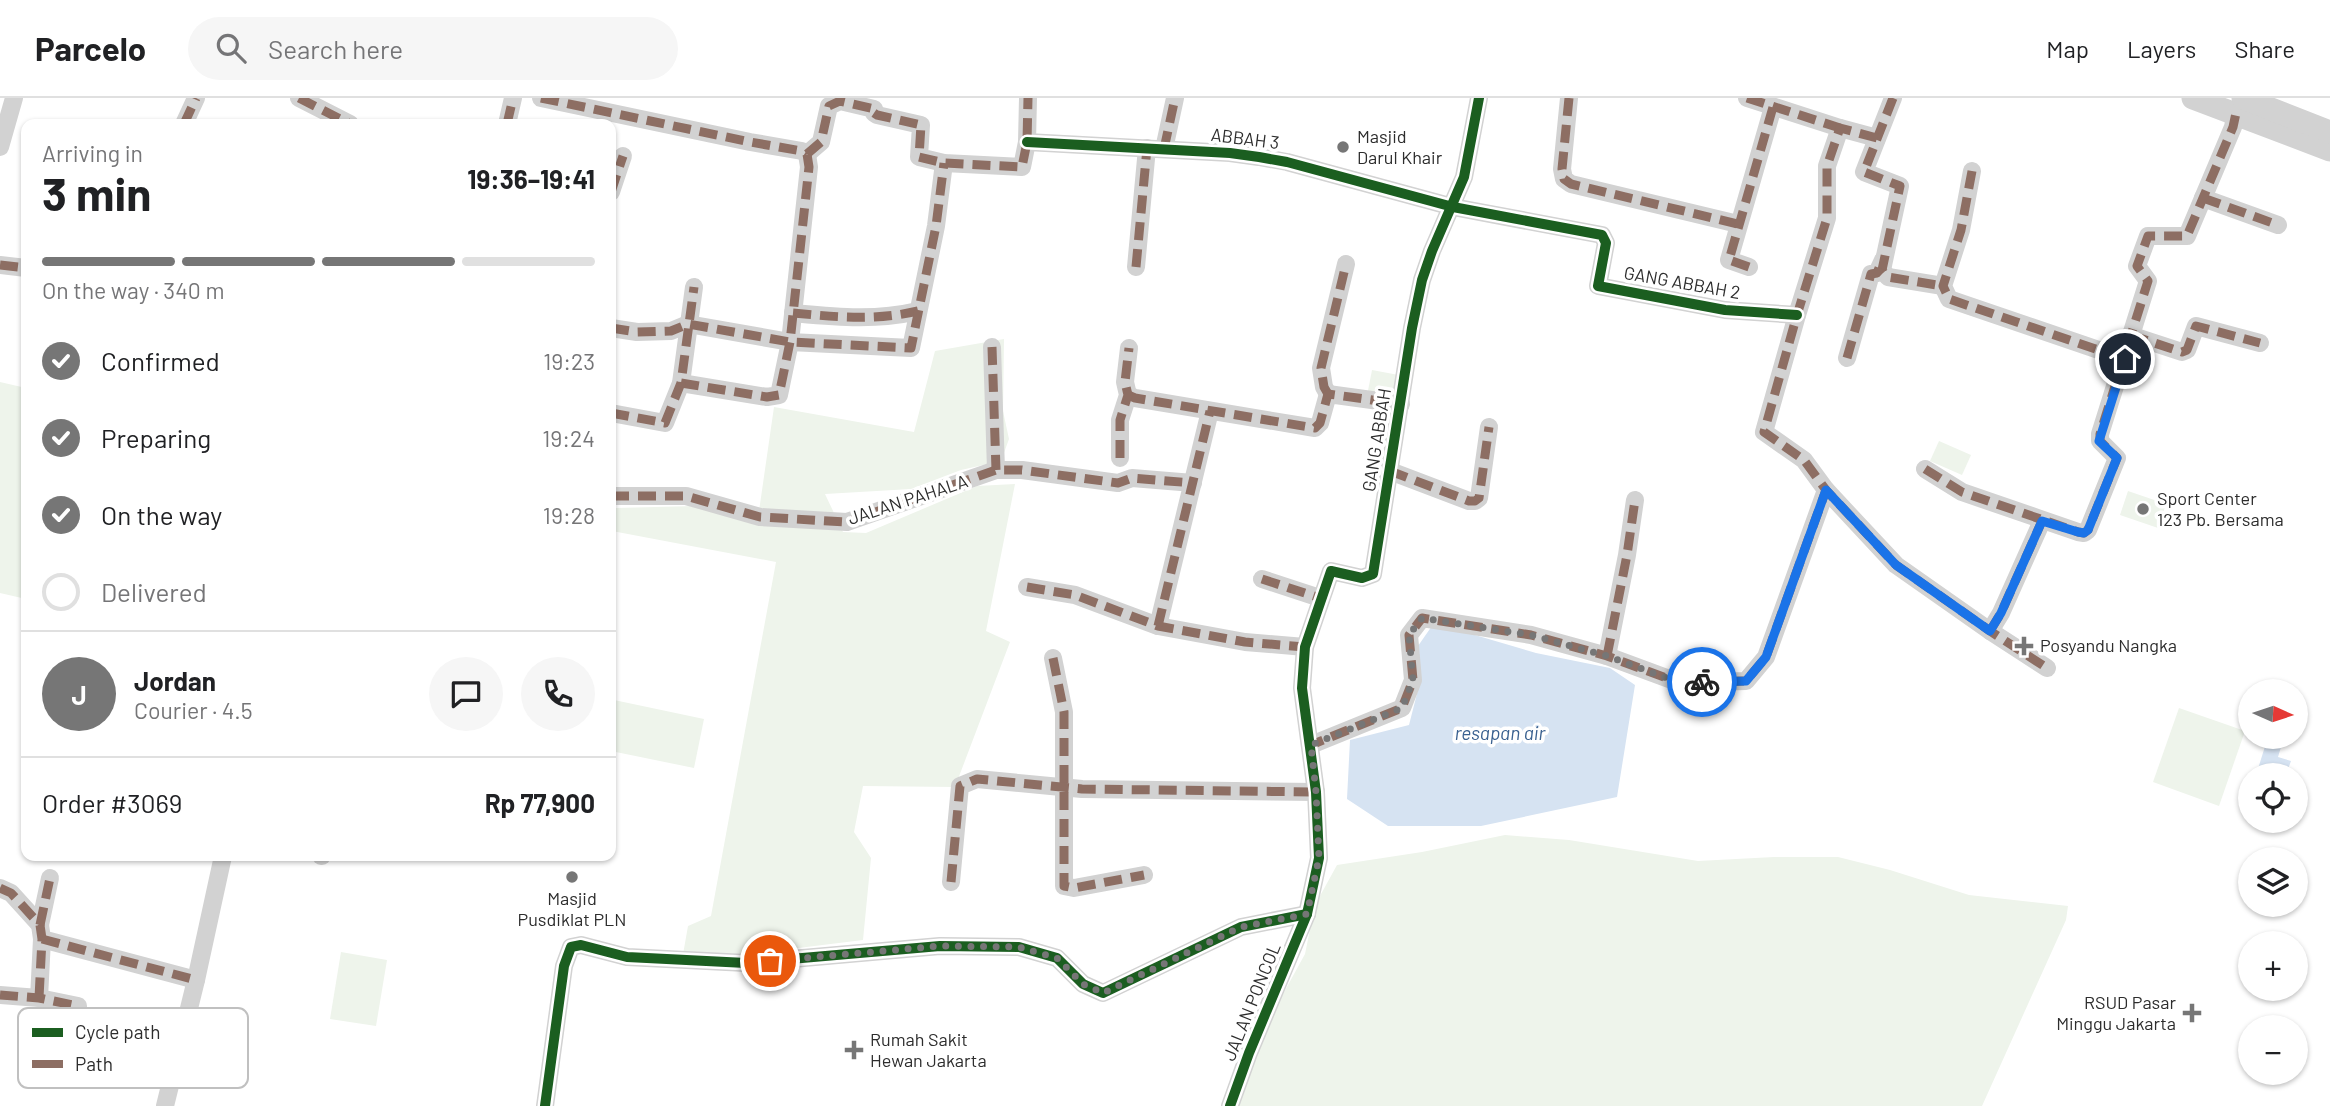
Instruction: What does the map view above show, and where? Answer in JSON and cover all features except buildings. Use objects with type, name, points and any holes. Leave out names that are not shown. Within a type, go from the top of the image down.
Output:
[{"type":"street","points":[[0,147],[14,98]]},
{"type":"street","points":[[186,119],[196,98]]},
{"type":"street","points":[[508,119],[513,98]]},
{"type":"street","points":[[541,98],[807,153]]},
{"type":"street","points":[[807,153],[821,142],[829,106],[840,101],[874,111],[877,115],[920,125],[919,157],[944,163],[1022,167],[1027,142],[1028,98]]},
{"type":"street","points":[[1136,267],[1155,148],[1175,98]]},
{"type":"street","name":"GANG ABBAH","points":[[1311,745],[1303,688],[1306,647],[1331,570],[1362,578],[1373,574],[1412,328],[1422,281],[1464,177],[1479,98]]},
{"type":"street","points":[[1569,98],[1562,169],[1564,179],[1571,184],[1738,224]]},
{"type":"street","points":[[1747,98],[1877,138]]},
{"type":"street","points":[[1893,98],[1864,172],[1900,186],[1882,270],[1888,277],[1943,286]]},
{"type":"street","points":[[2203,99],[2241,103],[2292,126],[2330,150]]},
{"type":"street","points":[[306,101],[340,119]]},
{"type":"street","points":[[1925,469],[1962,492],[2042,521],[2084,533],[2088,530],[2117,458],[2099,441],[2148,281],[2137,266],[2148,236],[2187,236],[2241,103]]},
{"type":"street","points":[[1749,267],[1729,260],[1773,107]]},
{"type":"street","points":[[2292,126],[2330,132]]},
{"type":"street","points":[[1840,128],[1827,166],[1827,218],[1764,432],[1804,460],[1826,490],[1896,565],[2047,668]]},
{"type":"street","name":"ABBAH 3","points":[[1027,142],[1230,153],[1287,162],[1452,207]]},
{"type":"street","points":[[681,383],[777,397],[781,393],[790,342],[809,167],[807,153]]},
{"type":"street","points":[[616,177],[623,156]]},
{"type":"street","points":[[616,329],[637,332],[671,331],[688,324],[790,342],[911,348],[936,226],[944,163]]},
{"type":"street","points":[[1972,171],[1961,230],[1943,286],[1949,299],[2125,359]]},
{"type":"street","points":[[2203,198],[2278,225]]},
{"type":"street","name":"GANG ABBAH 2","points":[[1452,207],[1602,235],[1606,243],[1598,286],[1725,310],[1797,316]]},
{"type":"street","points":[[1847,358],[1871,274],[1877,273],[1883,260]]},
{"type":"street","points":[[1128,395],[1314,428],[1320,423],[1328,394],[1321,368],[1346,264]]},
{"type":"street","points":[[0,265],[21,267]]},
{"type":"street","points":[[616,413],[666,423],[681,383],[694,287]]},
{"type":"street","points":[[793,313],[842,318],[891,317],[918,311]]},
{"type":"street","points":[[2130,335],[2182,352],[2187,350],[2196,326],[2260,343]]},
{"type":"street","points":[[992,347],[996,470],[1022,470],[1118,483],[1132,478],[1193,484]]},
{"type":"street","points":[[1120,457],[1121,420],[1128,395],[1125,382],[1129,348]]},
{"type":"street","points":[[1328,394],[1401,404]]},
{"type":"street","points":[[1158,626],[1210,411]]},
{"type":"street","points":[[1390,471],[1475,502],[1479,498],[1489,427]]},
{"type":"street","name":"JALAN PAHALA","points":[[616,496],[686,496],[760,517],[847,522],[996,470]]},
{"type":"street","points":[[1311,745],[1402,708],[1413,680],[1409,635],[1422,618],[1531,635],[1607,656],[1680,683],[1746,681],[1766,657],[1826,490]]},
{"type":"street","points":[[1607,656],[1627,555],[1634,500]]},
{"type":"street","points":[[1990,631],[2001,613],[2042,521]]},
{"type":"street","points":[[1262,579],[1320,598]]},
{"type":"street","points":[[1027,587],[1075,595],[1158,626],[1245,642],[1306,647]]},
{"type":"street","points":[[1053,658],[1064,712],[1064,886],[1074,888],[1144,875]]},
{"type":"street","name":"JALAN PONCOL","points":[[1230,1106],[1307,914],[1319,858],[1311,745]]},
{"type":"street","points":[[951,883],[960,786],[977,779],[1063,789],[1316,792]]},
{"type":"street","points":[[189,1008],[222,861]]},
{"type":"street","points":[[39,998],[41,932],[50,878]]},
{"type":"street","points":[[0,888],[11,892],[41,932],[196,980]]},
{"type":"street","points":[[545,1106],[564,966],[571,947],[581,945],[627,957],[746,963],[940,946],[1019,947],[1057,958],[1083,984],[1103,993],[1241,927],[1307,914]]},
{"type":"street","points":[[0,995],[39,998],[78,1006]]},
{"type":"street","points":[[165,1106],[169,1088]]},
{"type":"shaded area","points":[[1004,339],[1003,411],[1009,439],[1001,461],[961,470],[911,489],[825,494],[843,532],[866,533],[977,486],[1015,484],[986,631],[1010,642],[955,787],[863,786],[854,832],[871,858],[863,940],[682,960],[688,926],[711,916],[776,562],[616,532],[616,508],[695,506],[757,525],[774,407],[914,432],[935,351]]},
{"type":"shaded area","points":[[1372,370],[1404,376],[1398,407],[1366,401]]},
{"type":"shaded area","points":[[0,382],[21,387],[21,598],[0,593]]},
{"type":"shaded area","points":[[1939,441],[1971,455],[1962,475],[1930,461]]},
{"type":"shaded area","name":"Sport Center 123 Pb. Bersama","points":[[2128,491],[2166,504],[2158,528],[2120,515]]},
{"type":"shaded area","points":[[616,700],[704,719],[694,768],[616,752]]},
{"type":"shaded area","points":[[2179,708],[2238,729],[2239,749],[2219,806],[2153,782]]},
{"type":"shaded area","points":[[1505,835],[1569,840],[1698,861],[1838,857],[1969,895],[2068,906],[2066,920],[1982,1106],[1239,1106],[1266,1025],[1305,954],[1315,905],[1337,865],[1422,852]]},
{"type":"shaded area","points":[[341,952],[387,960],[376,1026],[330,1019]]},
{"type":"water","name":"resapan air","points":[[1434,623],[1536,653],[1610,668],[1635,685],[1617,797],[1481,826],[1388,826],[1347,799],[1350,740],[1409,725],[1421,678],[1418,646]]},
{"type":"water","points":[[2264,749],[2280,749],[2278,757],[2291,761],[2290,763],[2260,763]]},
{"type":"marked path","points":[[186,119],[196,98]]},
{"type":"marked path","points":[[299,98],[340,119]]},
{"type":"marked path","points":[[508,119],[513,98]]},
{"type":"marked path","points":[[541,98],[807,154]]},
{"type":"marked path","points":[[874,113],[921,125],[919,157],[944,163],[1022,167],[1027,142],[1028,98]]},
{"type":"marked path","points":[[1164,149],[1175,98]]},
{"type":"marked path","points":[[1569,98],[1562,169],[1564,179],[1571,184],[1738,224]]},
{"type":"marked path","points":[[1747,98],[1840,128]]},
{"type":"marked path","points":[[1893,98],[1864,172],[1900,186],[1882,270],[1888,277],[1943,286]]},
{"type":"marked path","points":[[807,154],[821,142],[829,106],[840,101],[874,109]]},
{"type":"marked path","points":[[1749,267],[1729,260],[1773,107]]},
{"type":"marked path","points":[[1925,469],[1962,492],[2078,532],[2084,533],[2088,530],[2117,458],[2100,441],[2100,434],[2148,281],[2137,266],[2148,236],[2187,236],[2233,127],[2236,113]]},
{"type":"marked path","points":[[1877,138],[1840,128],[1827,166],[1827,218],[1764,432],[1804,460],[1826,490],[1896,565],[2047,668]]},
{"type":"marked path","points":[[1136,267],[1147,148]]},
{"type":"marked path","points":[[681,383],[767,397],[779,395],[790,342],[809,167],[807,154]]},
{"type":"marked path","points":[[616,177],[623,156]]},
{"type":"marked path","points":[[616,329],[637,332],[671,331],[688,324],[790,342],[911,348],[936,226],[944,163]]},
{"type":"marked path","points":[[1972,171],[1961,230],[1943,286],[1949,299],[2125,359]]},
{"type":"marked path","points":[[2203,198],[2278,225]]},
{"type":"marked path","points":[[1847,358],[1871,274],[1877,273],[1881,263]]},
{"type":"marked path","points":[[1328,394],[1321,368],[1346,264]]},
{"type":"marked path","points":[[0,265],[21,267]]},
{"type":"marked path","points":[[616,414],[665,423],[681,383],[694,287]]},
{"type":"marked path","points":[[793,313],[871,317],[918,311]]},
{"type":"marked path","points":[[2130,335],[2182,352],[2187,350],[2196,326],[2260,343]]},
{"type":"marked path","points":[[992,347],[996,470]]},
{"type":"marked path","points":[[1120,458],[1120,420],[1128,395],[1125,382],[1129,348]]},
{"type":"marked path","points":[[1128,395],[1315,428],[1320,423],[1328,394],[1401,404]]},
{"type":"marked path","points":[[1158,626],[1210,411]]},
{"type":"marked path","points":[[1390,471],[1475,501],[1479,498],[1489,427]]},
{"type":"marked path","points":[[616,496],[686,496],[760,517],[847,522],[996,470],[1022,470],[1118,483],[1132,478],[1193,483]]},
{"type":"marked path","points":[[1310,740],[1311,745],[1402,708],[1413,680],[1409,635],[1422,618],[1531,635],[1607,656],[1680,683],[1746,681],[1766,657],[1826,490]]},
{"type":"marked path","points":[[1607,656],[1635,500]]},
{"type":"marked path","points":[[1990,631],[2001,613],[2042,521]]},
{"type":"marked path","points":[[1262,579],[1320,598]]},
{"type":"marked path","points":[[1027,587],[1075,595],[1158,626],[1245,642],[1305,647]]},
{"type":"marked path","points":[[1053,658],[1064,712],[1064,886],[1074,888],[1144,875]]},
{"type":"marked path","points":[[951,882],[960,786],[977,779],[1082,789],[1316,792]]},
{"type":"marked path","points":[[40,925],[50,878]]},
{"type":"marked path","points":[[0,888],[11,893],[40,925],[42,939],[39,998]]},
{"type":"marked path","points":[[42,939],[196,980]]},
{"type":"marked path","points":[[0,995],[39,998],[78,1006]]},
{"type":"cycle path","points":[[1230,1106],[1307,914],[1319,858],[1316,792],[1302,688],[1305,647],[1331,571],[1362,578],[1373,574],[1422,280],[1464,177],[1479,98]]},
{"type":"cycle path","points":[[1027,142],[1230,153],[1287,162],[1453,207],[1602,235],[1606,243],[1598,286],[1725,310],[1797,315]]},
{"type":"cycle path","points":[[545,1106],[564,966],[571,947],[581,945],[627,957],[746,963],[940,946],[1019,947],[1057,958],[1083,984],[1103,993],[1241,927],[1307,914]]},
{"type":"way so far","points":[[770,961],[940,946],[1019,947],[1057,958],[1083,984],[1103,993],[1241,927],[1307,914],[1319,858],[1311,745],[1402,708],[1413,680],[1409,635],[1422,618],[1531,635],[1607,656],[1680,683],[1702,682]]},
{"type":"place","name":"Masjid Darul Khair","points":[[1343,147]]},
{"type":"place","name":"Sport Center 123 Pb. Bersama","points":[[2143,509]]},
{"type":"place","name":"Posyandu Nangka","points":[[2024,646]]},
{"type":"place","name":"Masjid Pusdiklat PLN","points":[[572,877]]},
{"type":"place","name":"RSUD Pasar Minggu Jakarta","points":[[2192,1013]]},
{"type":"place","name":"Rumah Sakit Hewan Jakarta","points":[[854,1050]]},
{"type":"route","points":[[1702,682],[1746,681],[1766,657],[1826,490],[1896,565],[1990,631],[2001,613],[2042,521],[2078,532],[2084,533],[2088,530],[2117,458],[2099,441],[2125,359]]}]
